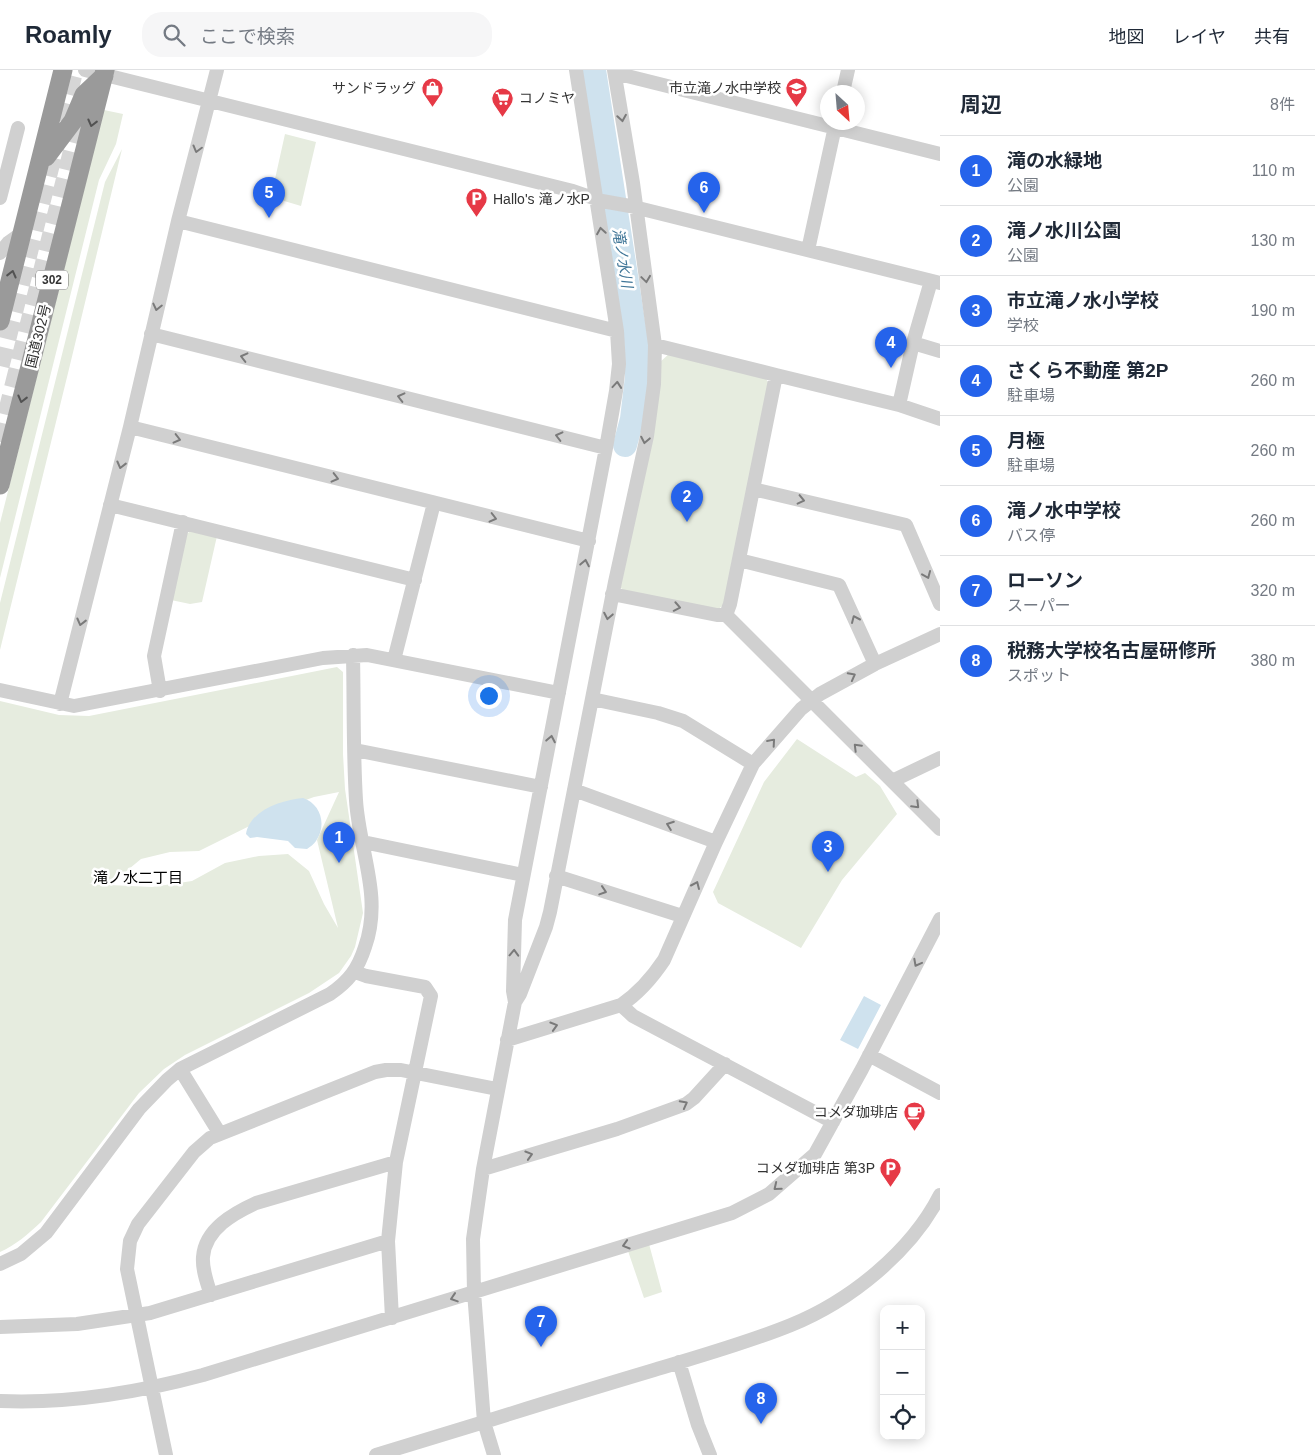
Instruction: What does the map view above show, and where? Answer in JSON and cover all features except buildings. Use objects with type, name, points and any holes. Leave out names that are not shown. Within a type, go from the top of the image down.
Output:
[{"type":"highway","points":[[0,321],[63,70]]},
{"type":"highway","points":[[40,166],[73,122],[84,95],[104,73]]},
{"type":"highway","name":"国道302号","points":[[0,485],[104,73]]},
{"type":"street","points":[[85,70],[104,73],[210,102],[935,282],[913,343],[899,405]]},
{"type":"street","points":[[60,704],[130,427],[178,221],[217,70]]},
{"type":"street","points":[[515,1002],[513,991],[515,920],[589,541],[616,391],[618,364],[617,331],[599,199],[576,70]]},
{"type":"street","points":[[845,85],[848,70]]},
{"type":"street","points":[[494,1455],[484,1422],[474,1292],[474,1240],[483,1168],[515,1002],[520,994],[546,927],[612,594],[646,436],[653,390],[655,345],[614,72],[820,121]]},
{"type":"street","points":[[0,198],[18,128]]},
{"type":"street","points":[[808,250],[835,130]]},
{"type":"street","points":[[854,130],[940,154]]},
{"type":"street","points":[[178,221],[617,331]]},
{"type":"street","points":[[0,253],[8,243],[22,233]]},
{"type":"street","points":[[151,334],[606,448]]},
{"type":"street","points":[[913,343],[940,351]]},
{"type":"street","points":[[655,345],[899,405],[940,419]]},
{"type":"street","points":[[726,615],[730,604],[776,375]]},
{"type":"street","points":[[130,427],[589,541]]},
{"type":"street","points":[[753,488],[906,525],[940,604]]},
{"type":"street","points":[[394,660],[434,503]]},
{"type":"street","points":[[110,504],[415,580]]},
{"type":"street","points":[[160,691],[154,656],[183,522]]},
{"type":"street","points":[[739,560],[840,585],[875,664]]},
{"type":"street","points":[[612,594],[717,615],[726,615],[940,829]]},
{"type":"street","points":[[507,1040],[621,1005],[632,998],[655,974],[664,960],[682,916],[753,764],[801,709],[820,694],[875,664],[940,634]]},
{"type":"street","points":[[0,1264],[21,1254],[46,1233],[139,1109],[180,1069],[330,994],[355,972],[368,938],[373,913],[372,895],[356,802],[353,655]]},
{"type":"street","points":[[0,690],[74,706],[160,691],[323,658],[367,655],[559,693]]},
{"type":"street","points":[[592,699],[658,713],[682,721],[753,764]]},
{"type":"street","points":[[355,750],[541,787]]},
{"type":"street","points":[[892,781],[940,758]]},
{"type":"street","points":[[574,790],[716,842]]},
{"type":"street","points":[[363,842],[523,875]]},
{"type":"street","points":[[556,876],[682,916]]},
{"type":"street","points":[[0,1402],[78,1399],[152,1389],[392,1318],[732,1213],[769,1194],[815,1154],[940,920]]},
{"type":"street","points":[[355,972],[366,976],[425,987],[430,996],[396,1162],[388,1241],[392,1318]]},
{"type":"street","points":[[621,1005],[633,1016],[833,1122]]},
{"type":"street","points":[[869,1055],[940,1092]]},
{"type":"street","points":[[483,1168],[617,1129],[686,1104],[694,1098],[725,1064]]},
{"type":"street","points":[[180,1069],[220,1134]]},
{"type":"street","points":[[166,1455],[127,1268],[130,1241],[138,1224],[194,1152],[210,1138],[374,1072],[386,1070],[415,1073],[497,1089]]},
{"type":"street","points":[[211,1295],[202,1255],[206,1243],[213,1232],[226,1219],[256,1203],[396,1162]]},
{"type":"street","points":[[376,1455],[679,1362],[792,1325],[835,1302],[875,1274],[907,1243],[933,1209],[940,1195]]},
{"type":"street","points":[[0,1326],[77,1324],[150,1313],[388,1241]]},
{"type":"street","points":[[679,1362],[698,1425],[710,1455]]},
{"type":"shaded area","points":[[104,110],[123,114],[116,144],[99,180],[0,578],[0,523]]},
{"type":"shaded area","points":[[285,134],[316,142],[301,206],[271,197]]},
{"type":"shaded area","points":[[122,149],[0,650],[0,603],[105,182]]},
{"type":"shaded area","points":[[670,353],[765,377],[769,384],[725,604],[717,610],[624,591],[619,586],[659,363]]},
{"type":"shaded area","points":[[193,530],[217,536],[202,602],[190,604],[171,600],[186,534]]},
{"type":"shaded area","points":[[337,667],[343,672],[345,789],[363,913],[355,947],[339,973],[309,993],[185,1055],[164,1069],[139,1093],[41,1222],[17,1243],[0,1252],[0,701],[59,715],[89,716]],"holes":[[[339,792],[317,840],[338,928],[324,904],[309,871],[288,854],[259,856],[225,863],[192,881],[152,887],[89,884],[118,878],[141,859],[170,852],[199,851],[292,805],[314,797]]]},
{"type":"shaded area","points":[[797,739],[856,777],[865,773],[880,786],[897,814],[842,880],[801,948],[718,903],[713,892],[764,782]]},
{"type":"shaded area","points":[[649,1244],[662,1292],[644,1298],[628,1251]]},
{"type":"water","points":[[303,798],[318,810],[321,822],[319,835],[315,842],[307,849],[295,848],[288,841],[257,837],[250,838],[246,834],[249,826],[260,813],[277,804]]},
{"type":"water","points":[[864,996],[881,1005],[858,1049],[840,1040]]},
{"type":"waterway","name":"滝ノ水川","points":[[594,70],[636,340],[637,377],[632,419],[625,445]]},
{"type":"tunnel","points":[[0,366],[74,70]]},
{"type":"tunnel","points":[[0,442],[84,105]]},
{"type":"place","name":"サンドラッグ","points":[[432,107]]},
{"type":"place","name":"市立滝ノ水中学校","points":[[797,107]]},
{"type":"place","name":"コノミヤ","points":[[503,117]]},
{"type":"place","name":"滝ノ水中学校","points":[[704,213]]},
{"type":"place","name":"月極","points":[[269,218]]},
{"type":"place","name":"Hallo's 滝ノ水P","points":[[477,218]]},
{"type":"place","name":"さくら不動産 第2P","points":[[891,368]]},
{"type":"place","name":"滝ノ水川公園","points":[[687,522]]},
{"type":"place","name":"滝の水緑地","points":[[339,863]]},
{"type":"place","name":"市立滝ノ水小学校","points":[[828,872]]},
{"type":"place","name":"コメダ珈琲店","points":[[914,1131]]},
{"type":"place","name":"コメダ珈琲店 第3P","points":[[891,1187]]},
{"type":"place","name":"ローソン","points":[[541,1347]]},
{"type":"place","name":"税務大学校名古屋研修所","points":[[761,1424]]},
{"type":"district","name":"滝ノ水二丁目","points":[[138,877]]}]
